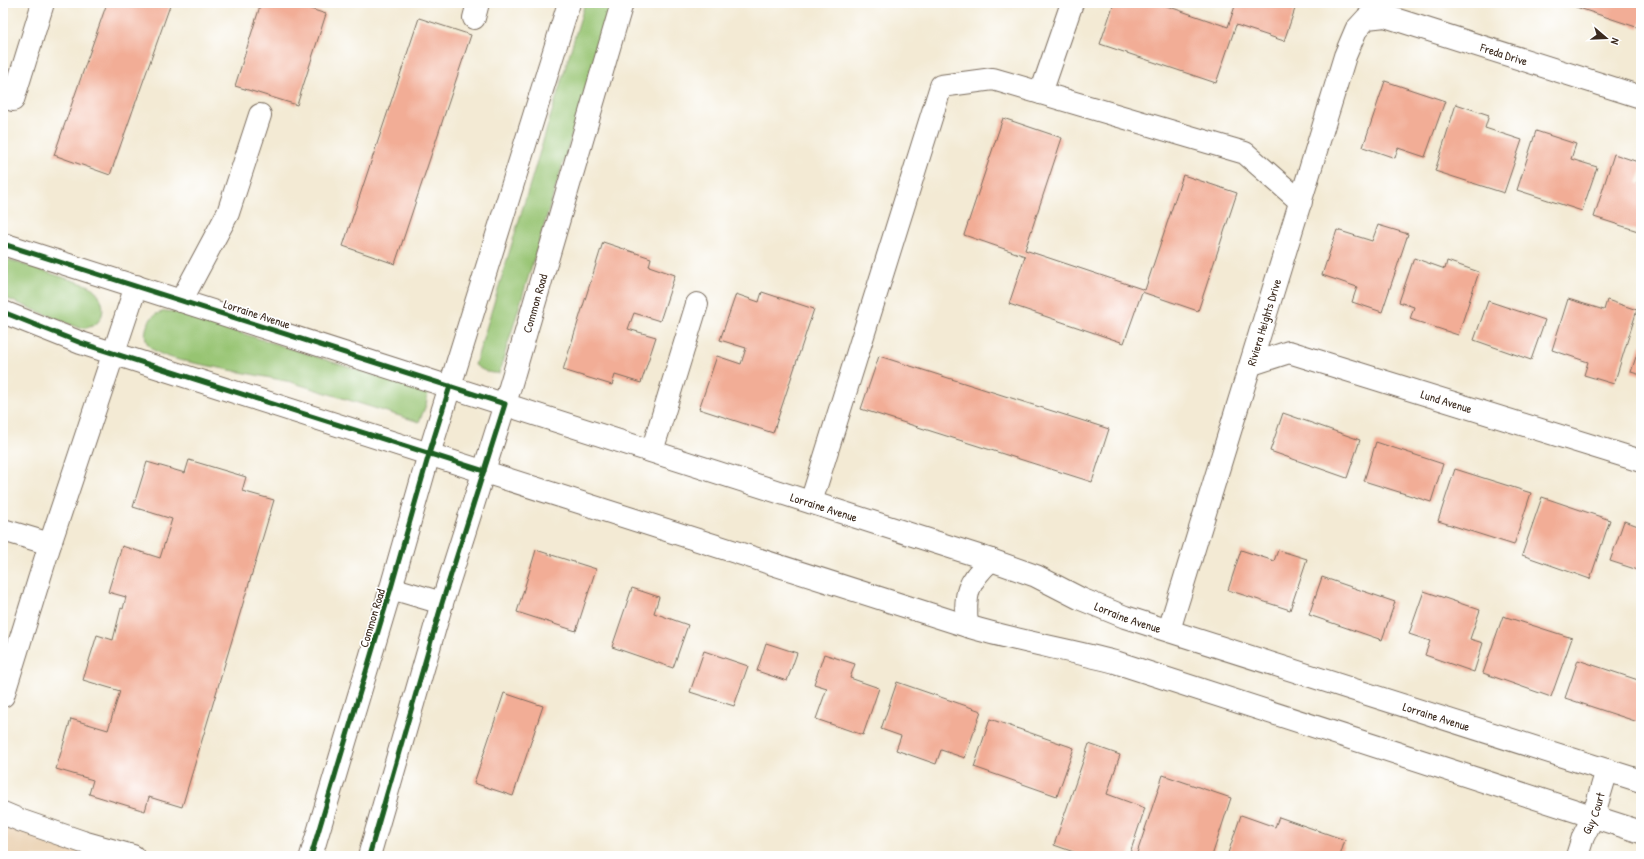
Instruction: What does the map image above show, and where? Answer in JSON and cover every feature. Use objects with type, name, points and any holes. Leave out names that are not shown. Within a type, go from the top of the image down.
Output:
[{"type":"street","points":[[3,97],[13,100],[43,3]]},
{"type":"street","name":"Common Road","points":[[311,856],[392,588],[429,454],[569,3]]},
{"type":"street","name":"Common Road","points":[[369,856],[442,603],[505,404],[622,3]]},
{"type":"street","points":[[1041,93],[1072,3]]},
{"type":"street","name":"Freda Drive","points":[[1368,18],[1385,16],[1407,22],[1641,97]]},
{"type":"street","name":"Riviera Heights Drive","points":[[1170,630],[1345,56],[1356,30],[1368,18]]},
{"type":"street","points":[[811,502],[941,86],[993,79],[1245,153],[1301,202]]},
{"type":"street","points":[[181,300],[228,213],[260,115]]},
{"type":"street","name":"Lorraine Avenue","points":[[3,244],[991,560],[1036,576],[1103,609],[1641,781]]},
{"type":"street","points":[[3,696],[50,544],[136,286]]},
{"type":"street","points":[[652,451],[698,304]]},
{"type":"street","points":[[3,312],[56,334],[114,354],[967,626],[1015,639],[1065,649],[1116,662],[1641,832]]},
{"type":"street","name":"Lund Avenue","points":[[1252,364],[1289,352],[1641,461]]},
{"type":"street","points":[[3,530],[50,544]]},
{"type":"street","points":[[967,626],[967,596],[971,583],[978,572],[991,560]]},
{"type":"street","name":"Common Road","points":[[392,588],[442,603]]},
{"type":"street","name":"Guy Court","points":[[1577,856],[1583,837],[1593,817],[1607,770]]},
{"type":"street","points":[[3,813],[83,842],[133,856]]},
{"type":"shaded area","points":[[3,824],[107,856],[3,856]]},
{"type":"green space","points":[[585,3],[612,3],[499,373],[490,372],[475,365]]},
{"type":"green space","points":[[3,258],[90,286],[101,299],[103,306],[100,319],[95,324],[88,327],[79,328],[3,297]]},
{"type":"green space","points":[[165,311],[175,312],[421,390],[428,394],[426,405],[419,422],[291,382],[179,360],[167,356],[156,352],[150,347],[147,343],[145,334],[147,325],[153,317],[156,314]]},
{"type":"building","points":[[107,3],[171,3],[110,175],[54,155]]},
{"type":"building","points":[[261,3],[292,3],[326,14],[297,105],[235,86]]},
{"type":"building","points":[[1114,3],[1158,3],[1228,27],[1236,3],[1297,3],[1284,41],[1236,25],[1216,83],[1100,44]]},
{"type":"building","points":[[1574,3],[1641,3],[1641,22],[1639,28],[1573,6]]},
{"type":"building","points":[[419,18],[471,35],[395,264],[343,246]]},
{"type":"building","points":[[1385,81],[1445,101],[1425,157],[1398,148],[1395,158],[1363,147]]},
{"type":"building","points":[[1456,104],[1489,115],[1485,128],[1522,140],[1504,193],[1435,171]]},
{"type":"building","points":[[1003,118],[1062,138],[1025,250],[1145,290],[1183,175],[1237,193],[1198,311],[1142,292],[1124,343],[1009,304],[1025,256],[964,235]]},
{"type":"building","points":[[1536,131],[1576,144],[1571,159],[1597,167],[1582,211],[1517,190]]},
{"type":"building","points":[[1614,154],[1641,163],[1641,172],[1637,183],[1641,184],[1641,232],[1594,217]]},
{"type":"building","points":[[1378,225],[1408,234],[1382,312],[1352,302],[1357,287],[1322,275],[1337,230],[1372,241]]},
{"type":"building","points":[[603,242],[651,258],[649,266],[675,275],[660,321],[634,313],[628,329],[656,337],[641,383],[615,375],[612,385],[563,370]]},
{"type":"building","points":[[1414,258],[1445,269],[1447,261],[1479,272],[1458,335],[1410,319],[1414,307],[1399,302]]},
{"type":"building","points":[[762,292],[814,309],[773,433],[699,409],[717,356],[741,364],[746,348],[720,340],[736,294],[759,302]]},
{"type":"building","points":[[1568,299],[1604,310],[1607,300],[1637,310],[1614,384],[1584,375],[1588,362],[1552,350]]},
{"type":"building","points":[[1488,301],[1545,320],[1531,360],[1474,340]]},
{"type":"building","points":[[1641,342],[1641,375],[1631,372]]},
{"type":"building","points":[[879,356],[1109,429],[1092,482],[861,409]]},
{"type":"building","points":[[1283,413],[1360,440],[1347,478],[1270,451]]},
{"type":"building","points":[[1376,442],[1443,464],[1431,502],[1364,481]]},
{"type":"building","points":[[189,460],[246,477],[242,491],[274,500],[182,807],[149,797],[145,811],[89,794],[93,780],[56,769],[71,719],[108,730],[120,691],[83,680],[97,635],[113,640],[121,608],[123,609],[126,597],[108,592],[122,546],[160,558],[172,519],[133,507],[147,462],[185,473]]},
{"type":"building","points":[[1455,469],[1531,493],[1514,545],[1438,521]]},
{"type":"building","points":[[1542,497],[1610,520],[1590,579],[1522,555]]},
{"type":"building","points":[[1624,521],[1641,527],[1641,571],[1610,561]]},
{"type":"building","points":[[536,550],[596,569],[576,631],[517,612]]},
{"type":"building","points":[[1241,550],[1274,561],[1278,550],[1307,559],[1290,610],[1228,590]]},
{"type":"building","points":[[1322,577],[1395,602],[1382,640],[1309,615]]},
{"type":"building","points":[[632,588],[659,597],[654,613],[688,625],[673,668],[612,647]]},
{"type":"building","points":[[1424,591],[1480,610],[1470,639],[1483,643],[1474,672],[1425,655],[1430,641],[1409,634]]},
{"type":"building","points":[[1503,616],[1572,638],[1551,697],[1483,673]]},
{"type":"building","points":[[766,643],[797,653],[787,681],[757,671]]},
{"type":"building","points":[[704,651],[748,666],[734,706],[690,692]]},
{"type":"building","points":[[824,654],[855,664],[850,678],[879,688],[863,735],[816,719],[827,688],[814,684]]},
{"type":"building","points":[[1578,660],[1641,681],[1641,723],[1565,698]]},
{"type":"building","points":[[897,682],[981,711],[965,758],[941,750],[936,764],[896,750],[901,736],[881,729]]},
{"type":"building","points":[[504,693],[543,706],[513,796],[474,783]]},
{"type":"building","points":[[990,719],[1074,748],[1057,796],[974,767]]},
{"type":"building","points":[[1089,744],[1120,755],[1107,794],[1145,808],[1129,856],[1085,856],[1054,845]]},
{"type":"building","points":[[1163,775],[1231,798],[1212,856],[1136,856]]},
{"type":"building","points":[[1241,815],[1275,827],[1279,817],[1345,840],[1340,856],[1273,856],[1267,854],[1267,856],[1227,856]]},
{"type":"cycle path","points":[[3,244],[505,404],[442,603],[369,856]]},
{"type":"cycle path","points":[[3,312],[81,343],[484,471]]},
{"type":"cycle path","points":[[311,856],[450,386]]}]
